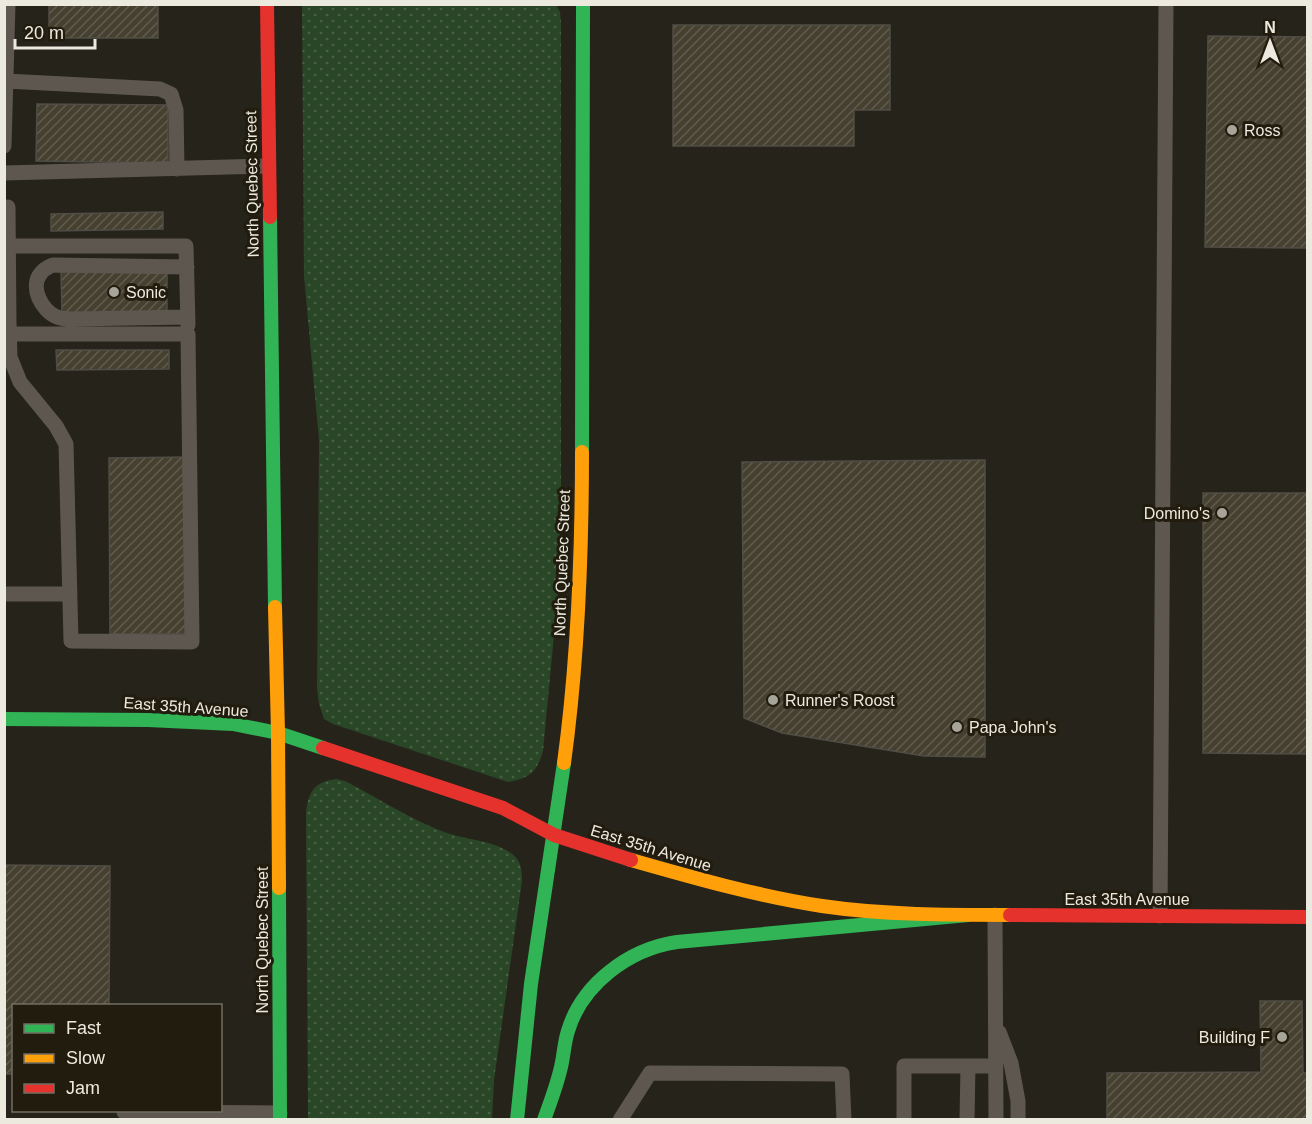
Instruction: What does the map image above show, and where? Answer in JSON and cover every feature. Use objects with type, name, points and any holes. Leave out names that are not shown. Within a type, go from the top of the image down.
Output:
[{"type":"main road","name":"North Quebec Street","points":[[267,4],[275,655],[278,733],[280,1116]]},
{"type":"main road","name":"North Quebec Street","points":[[517,1119],[528,1010],[554,835],[574,666],[581,541],[583,4]]},
{"type":"main road","name":"East 35th Avenue","points":[[4,719],[148,720],[233,724],[278,733],[503,808],[554,835],[662,870],[726,887],[822,906],[866,911],[968,915],[1308,917]]},
{"type":"main road","points":[[544,1119],[575,1012],[604,976],[624,960],[647,949],[671,943],[968,915]]},
{"type":"lane","points":[[4,146],[8,4]]},
{"type":"lane","points":[[1160,916],[1166,4]]},
{"type":"lane","points":[[6,81],[160,89],[171,94],[176,110],[177,169]]},
{"type":"lane","points":[[4,173],[268,166]]},
{"type":"lane","points":[[8,207],[10,357],[20,382],[56,426],[66,444],[71,641],[192,642],[186,246],[9,246]]},
{"type":"lane","points":[[187,267],[53,265],[39,274],[36,292],[48,311],[57,317],[72,319],[188,317]]},
{"type":"lane","points":[[9,334],[188,334]]},
{"type":"lane","points":[[7,594],[70,594]]},
{"type":"lane","points":[[994,915],[996,1119]]},
{"type":"lane","points":[[996,1024],[1011,1063],[1018,1101],[1018,1119]]},
{"type":"lane","points":[[904,1119],[904,1066],[996,1066]]},
{"type":"lane","points":[[968,1066],[968,1119]]},
{"type":"lane","points":[[620,1119],[650,1073],[672,1073],[842,1074],[844,1119]]},
{"type":"lane","points":[[124,1112],[280,1116]]},
{"type":"green space","points":[[302,5],[556,5],[560,12],[561,23],[561,510],[558,593],[543,751],[532,773],[508,782],[333,724],[324,719],[319,704],[317,688],[319,440],[304,276]]},
{"type":"green space","points":[[336,779],[345,781],[431,827],[504,849],[519,862],[522,881],[494,1080],[492,1119],[308,1119],[306,814],[308,800],[313,790],[322,783]]},
{"type":"building","points":[[49,4],[158,4],[158,38],[49,38]]},
{"type":"building","points":[[673,25],[890,25],[890,110],[854,110],[854,146],[673,146]]},
{"type":"building","points":[[1208,36],[1308,37],[1308,248],[1205,247]]},
{"type":"building","points":[[37,104],[168,105],[168,163],[36,161]]},
{"type":"building","points":[[163,212],[163,229],[51,231],[51,214]]},
{"type":"building","points":[[167,268],[167,314],[62,315],[61,269]]},
{"type":"building","points":[[56,350],[169,350],[169,369],[57,370]]},
{"type":"building","points":[[187,457],[188,634],[110,634],[109,458]]},
{"type":"building","points":[[985,460],[985,757],[924,756],[782,733],[744,718],[742,462]]},
{"type":"building","points":[[1203,493],[1308,493],[1308,754],[1203,753]]},
{"type":"building","points":[[4,865],[110,866],[109,1004],[12,1004],[12,1074],[4,1074]]},
{"type":"building","name":"Building F","points":[[1260,1001],[1302,1001],[1303,1073],[1308,1073],[1308,1120],[1107,1120],[1107,1073],[1261,1072]]},
{"type":"traffic: fast","points":[[582,452],[583,4]]},
{"type":"traffic: fast","points":[[270,217],[275,607]]},
{"type":"traffic: fast","points":[[4,719],[148,720],[233,724],[278,733],[323,748]]},
{"type":"traffic: fast","points":[[517,1120],[531,984],[564,763]]},
{"type":"traffic: fast","points":[[279,888],[280,1120]]},
{"type":"traffic: fast","points":[[544,1120],[558,1080],[567,1036],[584,998],[610,972],[642,952],[677,942],[968,915]]},
{"type":"traffic: slow","points":[[564,763],[573,685],[578,608],[582,452]]},
{"type":"traffic: slow","points":[[275,607],[279,888]]},
{"type":"traffic: slow","points":[[631,860],[750,892],[822,906],[892,913],[1010,915]]},
{"type":"traffic: jam","points":[[267,4],[270,217]]},
{"type":"traffic: jam","points":[[323,748],[503,808],[554,835],[631,860]]},
{"type":"traffic: jam","points":[[1010,915],[1308,917]]},
{"type":"place","name":"Ross","points":[[1232,130]]},
{"type":"place","name":"Sonic","points":[[114,292]]},
{"type":"place","name":"Domino's","points":[[1222,513]]},
{"type":"place","name":"Runner's Roost","points":[[773,700]]},
{"type":"place","name":"Papa John's","points":[[957,727]]},
{"type":"place","name":"Building F","points":[[1282,1037]]}]
